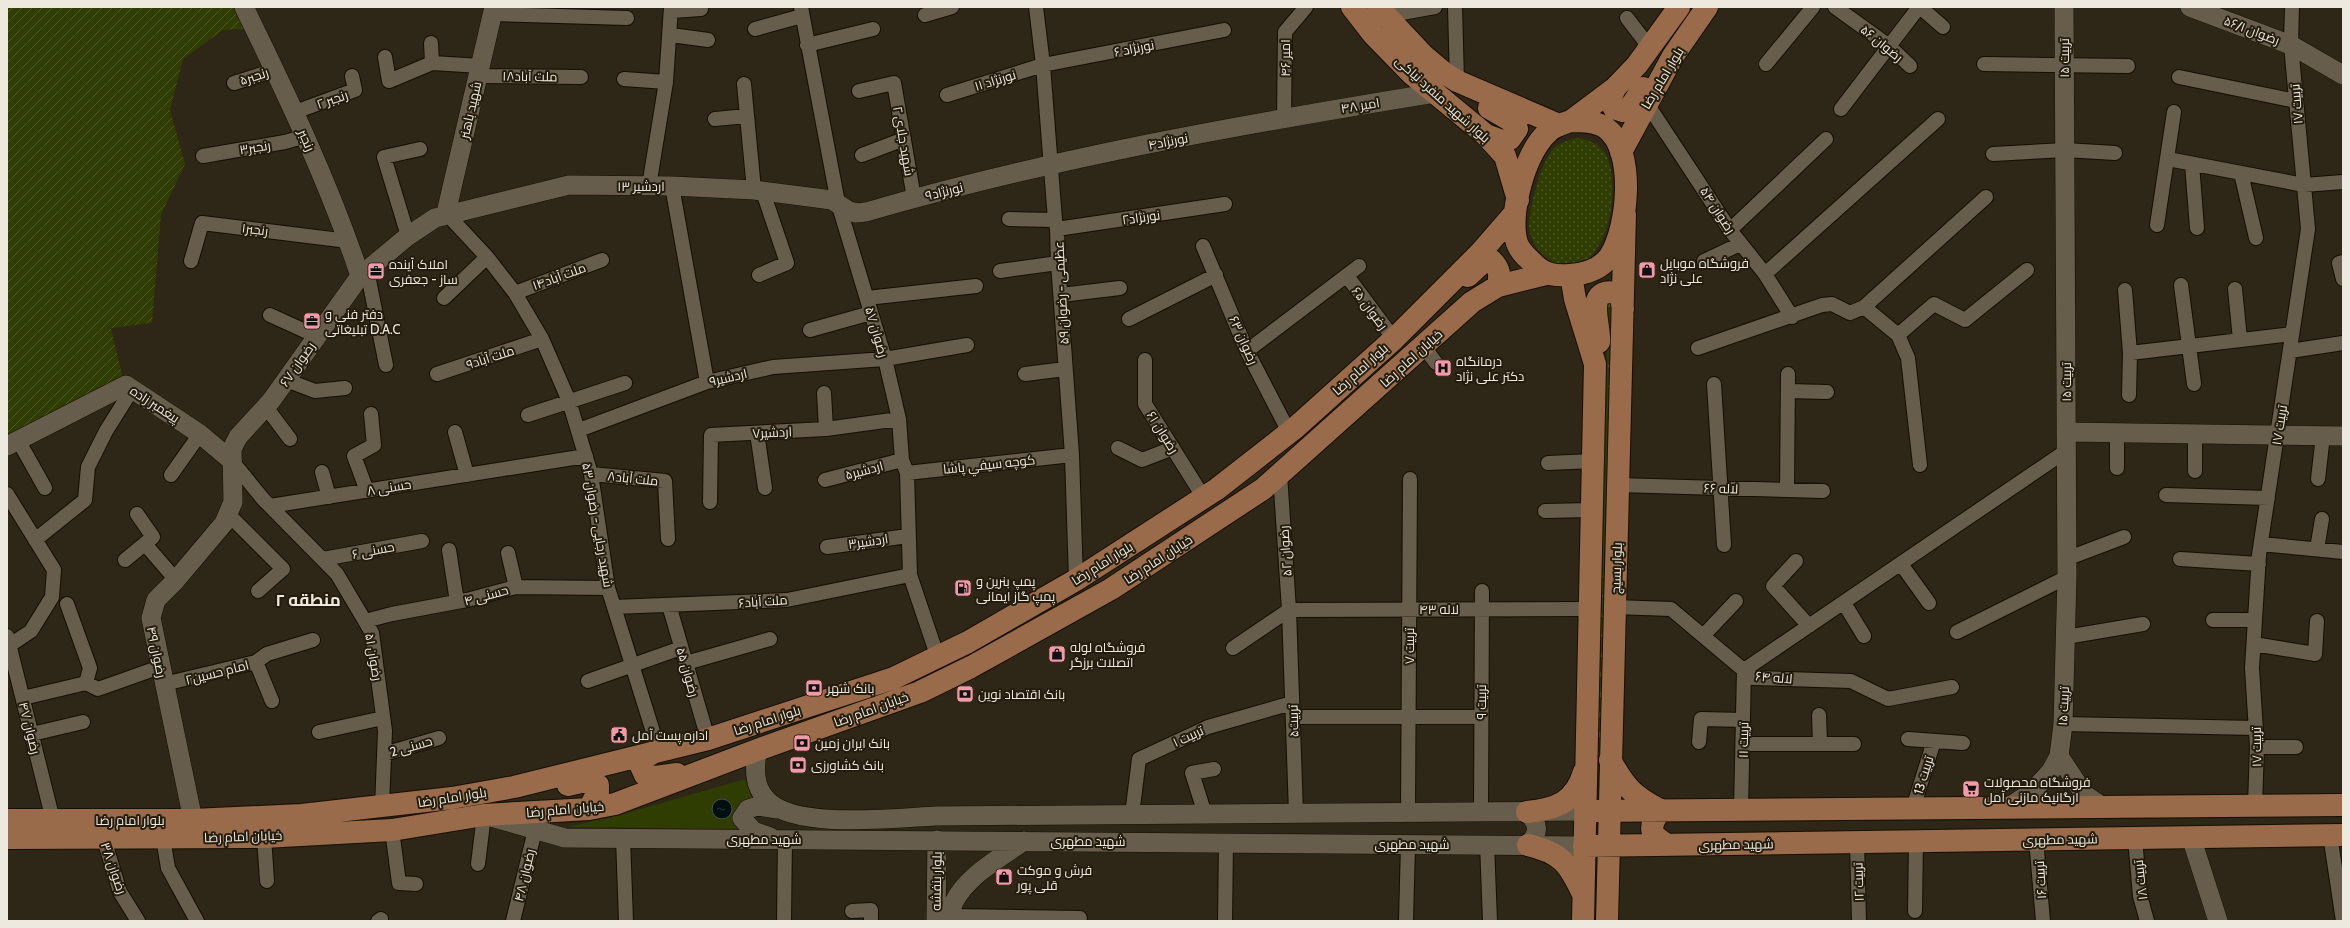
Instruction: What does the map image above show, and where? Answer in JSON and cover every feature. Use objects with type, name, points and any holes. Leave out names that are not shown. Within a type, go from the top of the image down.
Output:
[{"type":"main road","name":"بلوار شهید منفرد نیاکی","points":[[1352,7],[1373,34],[1412,74],[1486,134],[1505,156],[1516,207]]},
{"type":"main road","name":"بلوار امام رضا","points":[[1565,123],[1615,88],[1637,65],[1679,7]]},
{"type":"main road","name":"بلوار امام رضا","points":[[1621,152],[1646,102],[1673,56],[1707,7]]},
{"type":"main road","name":"بلوار شهید منفرد نیاکی","points":[[1381,11],[1429,60],[1457,81],[1565,123]]},
{"type":"main road","points":[[1615,88],[1610,100],[1614,108],[1623,111],[1629,108],[1645,85],[1673,56]]},
{"type":"main road","points":[[1457,81],[1476,102],[1515,123],[1515,134],[1510,139],[1502,141],[1486,134]]},
{"type":"main road","points":[[1590,122],[1606,128],[1616,139],[1621,152],[1626,177],[1626,214],[1618,241],[1609,257],[1596,269],[1582,275],[1558,276],[1546,274],[1526,256],[1517,244],[1516,207],[1531,154],[1547,132],[1565,123],[1590,122]]},
{"type":"main road","name":"بلوار امام رضا","points":[[7,820],[194,820],[302,815],[382,807],[514,787],[708,739],[894,678],[938,658],[1076,580],[1204,498],[1289,432],[1394,339],[1481,252],[1516,207]]},
{"type":"main road","name":"بلوار بسیج","points":[[1607,921],[1614,606],[1626,214]]},
{"type":"main road","points":[[1394,339],[1434,312],[1484,261],[1492,261],[1498,266],[1500,276],[1498,286]]},
{"type":"main road","name":"خیابان امام رضا","points":[[7,838],[103,836],[163,838],[264,837],[392,830],[484,815],[589,810],[615,804],[711,769],[757,750],[920,692],[971,667],[1111,589],[1213,524],[1280,474],[1430,355],[1472,302],[1498,286],[1546,274]]},
{"type":"main road","name":"بلوار بسیج","points":[[1570,275],[1575,299],[1595,364],[1583,921]]},
{"type":"main road","points":[[1595,364],[1599,339],[1595,304],[1603,295],[1613,292],[1617,293],[1620,298],[1623,309]]},
{"type":"main road","points":[[656,752],[646,757],[640,764],[645,775],[656,776],[711,769]]},
{"type":"main road","points":[[1586,764],[1590,769],[1600,774],[1605,771],[1610,760]]},
{"type":"main road","points":[[1610,760],[1632,793],[1660,810],[1652,822],[1652,831],[1656,838],[1667,845]]},
{"type":"main road","points":[[1527,812],[1548,810],[1573,796],[1579,788],[1586,764]]},
{"type":"main road","points":[[514,787],[535,789],[594,781],[598,785],[598,792],[589,810]]},
{"type":"main road","name":"شهید مطهری","points":[[1585,811],[2343,805]]},
{"type":"main road","name":"شهید مطهری","points":[[1584,846],[2336,835]]},
{"type":"main road","points":[[1528,845],[1547,849],[1562,857],[1573,873],[1584,895]]},
{"type":"main road","points":[[1607,897],[1610,880],[1625,859],[1639,851],[1667,845]]},
{"type":"main road","points":[[1584,895],[1587,890],[1598,888],[1607,897]]},
{"type":"street","name":"رنجبر","points":[[244,7],[306,136],[348,241],[364,273]]},
{"type":"street","points":[[925,15],[952,7]]},
{"type":"street","name":"عظیمی - رضوان ۵۹","points":[[1036,7],[1052,164],[1072,455],[1076,580]]},
{"type":"street","name":"امیر ۴۶","points":[[1284,118],[1285,32],[1306,7]]},
{"type":"street","points":[[1381,11],[1435,7]]},
{"type":"street","points":[[1455,7],[1457,81]]},
{"type":"street","points":[[1766,64],[1813,7]]},
{"type":"street","name":"رضوان ۵۶","points":[[1835,7],[1889,46],[1910,66]]},
{"type":"street","points":[[1841,109],[1919,7],[1943,27]]},
{"type":"street","name":"تربیت ۱۵","points":[[2007,808],[2032,792],[2042,781],[2059,756],[2063,724],[2066,636],[2064,7]]},
{"type":"street","name":"رضوان ۵۶/۱","points":[[2190,7],[2291,45],[2343,75]]},
{"type":"street","name":"تربیت ۱۷","points":[[2255,805],[2257,747],[2252,668],[2259,564],[2308,229],[2291,45],[2292,7]]},
{"type":"street","points":[[649,186],[666,82],[672,9],[701,9]]},
{"type":"street","points":[[493,10],[627,18]]},
{"type":"street","name":"شهید باهنر","points":[[446,213],[493,10]]},
{"type":"street","points":[[755,29],[801,12]]},
{"type":"street","name":"رضوان ۵۷","points":[[801,12],[838,203],[885,359],[899,419],[902,460],[906,474],[910,575],[938,658]]},
{"type":"street","points":[[1627,18],[1650,48]]},
{"type":"street","points":[[807,45],[873,29]]},
{"type":"street","name":"نورنژاد ۶","points":[[1043,65],[1224,30]]},
{"type":"street","points":[[671,35],[708,40]]},
{"type":"street","points":[[385,57],[388,81],[432,63],[431,43]]},
{"type":"street","name":"ملت آباد۱۸","points":[[432,63],[480,71],[581,77]]},
{"type":"street","points":[[1984,64],[2128,66]]},
{"type":"street","name":"نورنژاد ۱۱","points":[[947,95],[1043,65]]},
{"type":"street","name":"رنجبر۵","points":[[234,83],[275,70]]},
{"type":"street","name":"رنجبر ۲","points":[[295,112],[355,90],[352,76]]},
{"type":"street","points":[[2179,77],[2296,100]]},
{"type":"street","points":[[624,79],[666,82]]},
{"type":"street","name":"شهید جلای ۲","points":[[859,91],[894,83],[914,198]]},
{"type":"street","points":[[744,84],[758,191],[787,263],[759,275]]},
{"type":"street","name":"امیر ۴۸","points":[[1284,118],[1435,92]]},
{"type":"street","name":"رضوان ۵۴","points":[[1646,102],[1730,230],[1765,274],[1792,317]]},
{"type":"street","points":[[2157,225],[2174,112]]},
{"type":"street","points":[[715,118],[747,116]]},
{"type":"street","name":"نورنژاد۴","points":[[1052,164],[1284,118]]},
{"type":"street","points":[[1765,274],[1938,118]]},
{"type":"street","name":"رنجبر۳","points":[[203,156],[285,142],[306,136]]},
{"type":"street","points":[[1730,230],[1826,139]]},
{"type":"street","points":[[862,154],[904,140]]},
{"type":"street","points":[[408,236],[384,157],[420,149]]},
{"type":"street","points":[[1992,154],[2065,150],[2115,152]]},
{"type":"street","points":[[2168,159],[2304,185],[2343,182]]},
{"type":"street","name":"نورنژاد۹","points":[[838,203],[856,213],[1052,164]]},
{"type":"street","points":[[2192,164],[2197,228]]},
{"type":"street","points":[[2241,173],[2256,238]]},
{"type":"street","name":"اردشیر ۱۳","points":[[446,213],[559,186],[672,186],[758,191],[825,199],[838,203]]},
{"type":"street","points":[[672,186],[707,382]]},
{"type":"street","points":[[1698,348],[1792,317],[1822,305],[1832,304],[1850,313],[1864,306],[1986,197]]},
{"type":"street","name":"نورنژاد۲","points":[[1010,219],[1056,224],[1226,204]]},
{"type":"street","name":"رضوان ۶۷","points":[[232,460],[232,449],[238,437],[266,407],[316,336],[364,273],[408,236],[429,221],[446,213]]},
{"type":"street","name":"شهید رجایی - رضوان ۵۳","points":[[446,213],[488,257],[515,293],[542,339],[569,401],[579,430],[591,474],[608,588],[634,665],[656,752]]},
{"type":"street","name":"رنجبر۱","points":[[191,261],[202,223],[348,241]]},
{"type":"street","points":[[1704,261],[1740,244]]},
{"type":"street","name":"رضوان ۶۳","points":[[1203,246],[1247,351],[1289,432]]},
{"type":"street","points":[[444,298],[488,257]]},
{"type":"street","name":"ملت آباد۱۴","points":[[515,293],[602,260]]},
{"type":"street","points":[[2343,262],[2339,263],[2343,279]]},
{"type":"street","points":[[1000,271],[1058,263]]},
{"type":"street","points":[[1247,351],[1359,266]]},
{"type":"street","points":[[1898,335],[1934,304],[1965,320],[2027,270]]},
{"type":"street","points":[[364,273],[386,365]]},
{"type":"street","points":[[1129,319],[1216,275]]},
{"type":"street","name":"رضوان ۶۵","points":[[1347,276],[1394,339]]},
{"type":"street","points":[[2181,285],[2194,384]]},
{"type":"street","points":[[867,298],[976,286]]},
{"type":"street","points":[[1061,295],[1120,288]]},
{"type":"street","points":[[2125,290],[2130,353],[2129,395]]},
{"type":"street","points":[[2235,290],[2240,339]]},
{"type":"street","points":[[1864,306],[1898,335],[1908,358],[1920,465]]},
{"type":"street","points":[[810,330],[871,313]]},
{"type":"street","points":[[270,315],[316,336]]},
{"type":"street","points":[[2130,353],[2292,334]]},
{"type":"street","name":"ملت آباد۹","points":[[437,374],[542,339]]},
{"type":"street","points":[[2290,351],[2343,343]]},
{"type":"street","name":"اردشیر۹","points":[[579,430],[707,382],[773,367],[885,359],[967,345]]},
{"type":"street","name":"رضوان ۶۱","points":[[1145,360],[1145,404],[1204,498]]},
{"type":"street","points":[[1025,374],[1065,369]]},
{"type":"street","points":[[1787,490],[1788,374]]},
{"type":"street","points":[[286,380],[315,391],[346,388]]},
{"type":"street","points":[[528,415],[625,383]]},
{"type":"street","points":[[1714,384],[1724,545]]},
{"type":"street","name":"پیغمبر زاده","points":[[13,443],[126,385],[133,388],[200,434],[232,460]]},
{"type":"street","points":[[35,540],[85,500],[88,467],[106,431],[133,388]]},
{"type":"street","points":[[1788,391],[1827,392]]},
{"type":"street","points":[[824,393],[826,429]]},
{"type":"street","points":[[266,407],[290,439]]},
{"type":"street","points":[[367,491],[354,456],[374,445],[371,414]]},
{"type":"street","name":"اردشیر۷","points":[[710,502],[711,436],[826,429],[899,419]]},
{"type":"street","points":[[455,432],[467,475]]},
{"type":"street","points":[[757,433],[765,488]]},
{"type":"street","points":[[2117,433],[2117,468]]},
{"type":"street","points":[[1744,670],[1901,564],[2066,442],[2117,433],[2343,436]]},
{"type":"street","points":[[171,475],[200,434]]},
{"type":"street","points":[[2195,435],[2195,471]]},
{"type":"street","points":[[2318,479],[2322,436]]},
{"type":"street","points":[[13,443],[45,488]]},
{"type":"street","points":[[1118,448],[1142,460],[1173,448]]},
{"type":"street","name":"كوچه سيفي پاشا","points":[[906,474],[1072,455]]},
{"type":"street","name":"حسنی ۸","points":[[270,506],[586,456]]},
{"type":"street","name":"رضوان ۵۱","points":[[232,460],[270,506],[337,574],[372,634],[383,718],[384,754],[382,807]]},
{"type":"street","name":"رضوان ۴۹","points":[[194,820],[162,676],[151,618],[156,600],[176,580],[224,523],[233,502],[234,491],[232,460]]},
{"type":"street","name":"اردشیر۵","points":[[825,480],[902,460]]},
{"type":"street","points":[[1548,462],[1593,461]]},
{"type":"street","points":[[322,472],[329,497]]},
{"type":"street","name":"ملت آباد۸","points":[[591,474],[665,482],[668,539]]},
{"type":"street","name":"رضوان ۵۲","points":[[1280,474],[1290,628]]},
{"type":"street","name":"تربیت ۷","points":[[1408,812],[1410,479]]},
{"type":"street","name":"لاله ۶۶","points":[[1618,485],[1823,491]]},
{"type":"street","points":[[7,494],[54,570],[52,597],[31,631],[8,643]]},
{"type":"street","points":[[2166,495],[2268,498]]},
{"type":"street","points":[[1545,511],[1592,510]]},
{"type":"street","points":[[125,560],[153,537],[137,514]]},
{"type":"street","points":[[228,514],[283,569],[258,591]]},
{"type":"street","points":[[2317,549],[2322,519]]},
{"type":"street","name":"اردشیر۳","points":[[828,547],[908,536]]},
{"type":"street","points":[[1957,632],[2066,568],[2124,537]]},
{"type":"street","name":"حسنی ۶","points":[[323,559],[422,541]]},
{"type":"street","points":[[145,544],[176,580]]},
{"type":"street","points":[[2261,544],[2343,552]]},
{"type":"street","points":[[449,550],[457,602]]},
{"type":"street","points":[[508,553],[516,586]]},
{"type":"street","points":[[2180,559],[2259,564]]},
{"type":"street","points":[[1796,561],[1773,586],[1809,626]]},
{"type":"street","points":[[1901,564],[1929,603]]},
{"type":"street","name":"ملت آباد۶","points":[[614,607],[787,600],[910,575]]},
{"type":"street","name":"حسنی ۴","points":[[365,621],[392,614],[457,602],[516,586],[608,588]]},
{"type":"street","name":"تربیت ۹","points":[[1481,812],[1482,591]]},
{"type":"street","points":[[1703,636],[1736,601]]},
{"type":"street","points":[[1844,603],[1864,636]]},
{"type":"street","points":[[23,698],[86,683],[90,668],[67,604]]},
{"type":"street","name":"رضوان ۵۵","points":[[669,605],[708,739]]},
{"type":"street","name":"لاله ۶۴","points":[[1614,606],[1671,609],[1753,678],[1851,681],[1888,699],[1952,687]]},
{"type":"street","name":"لاله ۴۳","points":[[1289,610],[1589,609]]},
{"type":"street","points":[[1233,648],[1289,610]]},
{"type":"street","points":[[2213,620],[2255,620]]},
{"type":"street","points":[[2254,644],[2316,654],[2317,621]]},
{"type":"street","points":[[2066,636],[2143,624]]},
{"type":"street","name":"تربیت۵","points":[[1290,628],[1296,813]]},
{"type":"street","points":[[686,663],[770,639]]},
{"type":"street","name":"امام حسین۲","points":[[86,683],[98,689],[162,676],[256,662],[267,654],[313,640]]},
{"type":"street","name":"رضوان ۴۷","points":[[8,643],[10,662],[23,698],[53,820]]},
{"type":"street","points":[[588,681],[681,648]]},
{"type":"street","points":[[256,662],[272,701]]},
{"type":"street","name":"تربیت ۱۱","points":[[1741,810],[1744,670]]},
{"type":"street","points":[[1292,710],[1408,717],[1481,717]]},
{"type":"street","name":"تربیت ۱","points":[[1132,814],[1138,759],[1208,727],[1292,710]]},
{"type":"street","points":[[1819,714],[1820,744]]},
{"type":"street","points":[[319,732],[383,718]]},
{"type":"street","points":[[1699,742],[1701,719],[1743,720]]},
{"type":"street","points":[[32,734],[83,722]]},
{"type":"street","points":[[2063,724],[2256,728]]},
{"type":"street","name":"حسنی 2","points":[[384,754],[439,738]]},
{"type":"street","points":[[1908,739],[1963,743]]},
{"type":"street","name":"تربیت 13","points":[[1913,808],[1934,741]]},
{"type":"street","points":[[1743,744],[1854,744]]},
{"type":"street","points":[[2257,747],[2296,747]]},
{"type":"street","name":"شهید مطهری","points":[[757,750],[754,771],[765,799],[776,808],[796,815],[835,820],[1132,814],[1585,811]]},
{"type":"street","points":[[2059,756],[2084,794],[2103,807]]},
{"type":"street","points":[[1205,814],[1192,773],[1214,769]]},
{"type":"street","points":[[776,808],[758,806],[748,809],[742,818],[753,831],[781,839],[784,921]]},
{"type":"street","points":[[1527,812],[1535,820],[1538,828],[1535,836],[1528,845]]},
{"type":"street","points":[[478,864],[484,815]]},
{"type":"street","name":"شهید مطهری","points":[[484,815],[565,838],[1487,844],[1584,846]]},
{"type":"street","points":[[1054,815],[1054,841]]},
{"type":"street","points":[[392,830],[399,884],[416,884]]},
{"type":"street","name":"رضوان ۴۸","points":[[513,921],[535,830]]},
{"type":"street","points":[[2336,835],[2343,921]]},
{"type":"street","name":"رضوان ۳۸","points":[[103,836],[120,892],[138,921]]},
{"type":"street","points":[[264,837],[267,881]]},
{"type":"street","points":[[2192,837],[2218,921]]},
{"type":"street","points":[[163,838],[168,868],[197,921]]},
{"type":"street","points":[[623,838],[626,921]]},
{"type":"street","name":"تربیت ۱۸","points":[[2135,838],[2140,896],[2147,921]]},
{"type":"street","name":"بلوار بنفشه","points":[[937,840],[946,919]]},
{"type":"street","name":"تربیت ۱۶","points":[[2036,840],[2043,921]]},
{"type":"street","name":"بلوار بنفشه","points":[[946,919],[953,904],[974,877],[1024,841]]},
{"type":"street","points":[[1915,911],[1916,841]]},
{"type":"street","points":[[1225,921],[1226,842]]},
{"type":"street","name":"تربیت ۱۲","points":[[1857,842],[1860,921]]},
{"type":"street","points":[[1406,921],[1408,844]]},
{"type":"street","points":[[1487,844],[1490,921]]},
{"type":"street","points":[[852,911],[871,910],[871,921]]},
{"type":"street","points":[[946,919],[1080,918]]},
{"type":"green space","points":[[7,7],[248,7],[258,28],[223,30],[183,59],[170,110],[185,164],[161,215],[152,323],[111,328],[123,379],[7,436]]},
{"type":"green space","points":[[1576,138],[1593,142],[1600,147],[1606,155],[1611,172],[1612,194],[1610,217],[1603,238],[1592,255],[1578,265],[1561,265],[1541,253],[1537,248],[1529,229],[1531,210],[1536,186],[1549,155],[1554,148]]},
{"type":"green space","points":[[1609,303],[1613,307],[1600,764],[1598,760],[1607,342],[1601,309]]},
{"type":"green space","points":[[745,779],[754,803],[737,816],[737,829],[567,827],[612,817]]},
{"type":"water","points":[[722,799],[729,802],[732,809],[729,816],[722,819],[715,816],[712,809],[715,802]]},
{"type":"place","name":"فروشگاه موبایل علی نژاد","points":[[1647,270]]},
{"type":"place","name":"املاک آینده ساز - جعفری","points":[[376,271]]},
{"type":"place","name":"دفتر فنی و تبلیغاتی D.A.C","points":[[312,321]]},
{"type":"place","name":"درمانگاه دکتر علی نژاد","points":[[1443,368]]},
{"type":"place","name":"پمپ بنرین و پمپ گاز ایمانی","points":[[963,588]]},
{"type":"place","name":"فروشگاه لوله اتصلات برزگر","points":[[1057,654]]},
{"type":"place","name":"بانک شهر","points":[[814,688]]},
{"type":"place","name":"بانک اقتصاد نوین","points":[[965,694]]},
{"type":"place","name":"اداره پست آمل","points":[[619,735]]},
{"type":"place","name":"بانک ایران زمین","points":[[802,743]]},
{"type":"place","name":"بانک کشاورزی","points":[[798,765]]},
{"type":"place","name":"فروشگاه محصولات ارگانیک مازنی آمل","points":[[1971,789]]},
{"type":"place","name":"فرش و موکت قلی پور","points":[[1004,877]]},
{"type":"district","name":"منطقه ۲","points":[[308,600]]}]
